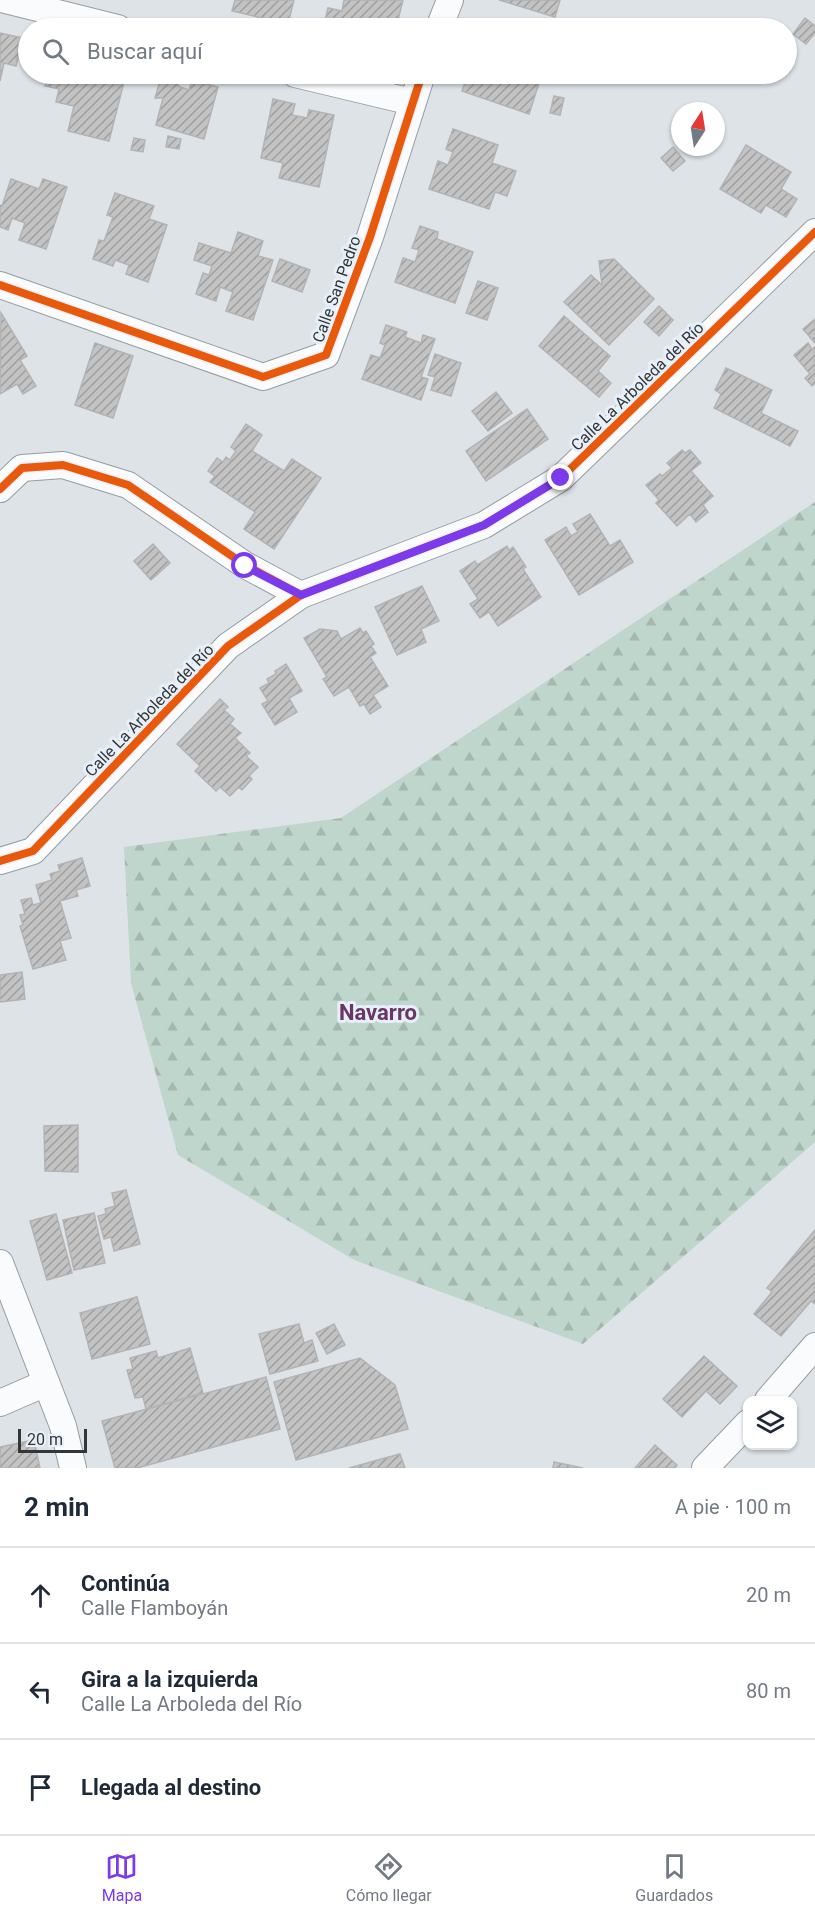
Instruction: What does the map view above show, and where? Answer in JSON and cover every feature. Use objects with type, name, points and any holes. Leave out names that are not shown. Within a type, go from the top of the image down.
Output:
[{"type":"street","points":[[5,0],[78,18]]},
{"type":"street","points":[[444,18],[450,0]]},
{"type":"street","points":[[337,84],[412,102]]},
{"type":"street","name":"Calle San Pedro","points":[[0,285],[263,377],[326,355],[370,237],[419,84]]},
{"type":"street","name":"Calle La Arboleda del Río","points":[[0,861],[33,851],[228,646],[301,595],[484,525],[561,478],[815,232]]},
{"type":"street","points":[[0,489],[22,468],[63,465],[128,485],[245,566],[301,595]]},
{"type":"street","points":[[0,1263],[63,1426],[73,1468]]},
{"type":"street","points":[[772,1396],[815,1347]]},
{"type":"street","points":[[0,1403],[46,1383]]},
{"type":"street","points":[[705,1468],[743,1427]]},
{"type":"green space","points":[[815,502],[815,1142],[583,1344],[354,1260],[178,1155],[131,983],[124,847],[341,818]]},
{"type":"building","points":[[235,0],[294,0],[290,18],[262,18],[232,11]]},
{"type":"building","points":[[344,0],[403,0],[398,18],[326,18],[328,8],[342,11]]},
{"type":"building","points":[[499,0],[560,0],[555,17]]},
{"type":"building","points":[[805,18],[815,26],[815,33],[806,44],[797,37],[797,29]]},
{"type":"building","points":[[0,33],[18,37],[18,58],[16,66],[4,63],[0,81]]},
{"type":"building","points":[[46,84],[123,84],[109,141],[68,131],[74,106],[56,102],[59,89],[45,86]]},
{"type":"building","points":[[159,84],[179,84],[178,86],[189,90],[191,84],[218,87],[204,139],[156,125],[163,98],[155,98]]},
{"type":"building","points":[[464,84],[539,84],[529,114],[462,91]]},
{"type":"building","points":[[554,96],[564,98],[560,115],[550,113]]},
{"type":"building","points":[[273,99],[295,104],[292,115],[307,118],[309,110],[334,115],[319,187],[279,178],[283,163],[261,158]]},
{"type":"building","points":[[453,129],[498,145],[492,163],[516,171],[507,196],[495,192],[489,209],[429,189],[438,161],[448,165],[453,152],[446,149]]},
{"type":"building","points":[[168,136],[181,139],[179,149],[166,147]]},
{"type":"building","points":[[134,138],[145,140],[143,152],[131,150]]},
{"type":"building","points":[[746,145],[791,172],[781,189],[797,199],[786,217],[766,205],[761,213],[720,189]]},
{"type":"building","points":[[671,149],[671,156],[681,156],[685,161],[673,171],[661,158]]},
{"type":"building","points":[[11,179],[39,189],[43,179],[67,187],[46,249],[19,240],[25,223],[12,218],[8,230],[0,227],[0,205],[2,206]]},
{"type":"building","points":[[115,193],[154,206],[149,219],[167,225],[148,282],[126,274],[129,265],[115,260],[113,266],[93,259],[99,240],[104,241],[113,217],[107,215]]},
{"type":"building","points":[[420,226],[438,232],[437,239],[473,252],[455,303],[395,282],[403,258],[415,262],[419,250],[412,248]]},
{"type":"building","points":[[238,232],[263,241],[258,256],[273,260],[253,320],[226,311],[233,292],[220,287],[216,301],[196,294],[203,273],[209,275],[212,266],[194,260],[199,243],[231,253]]},
{"type":"building","points":[[280,259],[310,270],[302,292],[272,281]]},
{"type":"building","points":[[614,259],[654,299],[609,345],[564,302],[591,275],[602,285],[599,261]]},
{"type":"building","points":[[478,281],[498,288],[487,320],[466,313]]},
{"type":"building","points":[[659,306],[673,320],[659,336],[644,322]]},
{"type":"building","points":[[1,313],[27,356],[20,360],[36,386],[23,394],[17,384],[0,394]]},
{"type":"building","points":[[564,316],[610,356],[598,371],[611,383],[599,397],[539,346]]},
{"type":"building","points":[[815,319],[815,343],[803,329]]},
{"type":"building","points":[[386,325],[407,332],[405,337],[421,343],[423,335],[435,339],[421,377],[428,379],[421,400],[362,379],[371,355],[380,358],[385,345],[380,343]]},
{"type":"building","points":[[95,343],[133,356],[113,418],[75,405]]},
{"type":"building","points":[[808,343],[812,349],[815,347],[815,383],[812,386],[805,378],[810,374],[794,355]]},
{"type":"building","points":[[435,354],[461,363],[451,396],[431,390],[435,377],[428,375]]},
{"type":"building","points":[[726,368],[772,390],[761,413],[798,431],[790,446],[714,408],[721,394],[715,390]]},
{"type":"building","points":[[496,392],[512,413],[488,431],[472,411]]},
{"type":"building","points":[[527,409],[548,439],[486,481],[466,451]]},
{"type":"building","points":[[246,424],[262,435],[252,451],[284,471],[292,459],[321,478],[274,549],[244,529],[255,512],[210,482],[215,476],[208,471],[217,458],[223,462],[226,457],[230,460],[236,451],[231,447]]},
{"type":"building","points":[[682,450],[685,453],[690,450],[701,463],[691,471],[713,496],[703,505],[708,512],[696,522],[690,514],[677,526],[656,503],[659,500],[646,485],[672,468],[667,463]]},
{"type":"building","points":[[590,514],[610,546],[620,540],[633,562],[579,595],[545,540],[566,527],[571,536],[578,532],[573,524]]},
{"type":"building","points":[[153,544],[170,563],[151,580],[134,561]]},
{"type":"building","points":[[507,546],[509,550],[513,547],[526,567],[523,569],[541,597],[498,626],[489,612],[480,618],[470,604],[478,599],[460,571],[475,561],[477,565]]},
{"type":"building","points":[[422,586],[439,621],[421,629],[426,642],[397,655],[375,607]]},
{"type":"building","points":[[360,628],[363,633],[366,631],[374,644],[371,646],[376,653],[370,657],[388,686],[373,695],[381,707],[370,714],[364,704],[360,706],[349,687],[334,696],[323,679],[327,677],[304,638],[320,629],[337,631],[341,639]]},
{"type":"building","points":[[286,664],[302,691],[289,698],[297,712],[275,725],[262,704],[268,701],[260,688],[269,683],[267,679]]},
{"type":"building","points":[[220,699],[228,707],[224,710],[234,719],[230,724],[241,733],[235,738],[250,753],[246,756],[258,767],[249,776],[252,779],[242,790],[239,787],[230,796],[220,787],[216,791],[195,771],[200,766],[177,744]]},
{"type":"building","points":[[82,858],[90,886],[76,890],[78,896],[60,901],[71,938],[60,941],[66,960],[33,969],[20,926],[23,925],[20,915],[25,914],[21,900],[31,898],[33,905],[41,903],[36,885],[52,880],[50,874],[60,871],[58,865]]},
{"type":"building","points":[[22,972],[25,999],[0,1002],[0,975]]},
{"type":"building","points":[[78,1125],[78,1172],[45,1171],[44,1126]]},
{"type":"building","points":[[126,1190],[140,1244],[114,1251],[111,1237],[104,1239],[98,1216],[106,1214],[105,1209],[115,1206],[112,1193]]},
{"type":"building","points":[[94,1213],[105,1263],[74,1270],[63,1220]]},
{"type":"building","points":[[56,1214],[72,1273],[47,1280],[30,1221]]},
{"type":"building","points":[[815,1230],[815,1304],[811,1301],[781,1336],[754,1314],[772,1292],[767,1288]]},
{"type":"building","points":[[137,1297],[150,1344],[92,1359],[80,1313]]},
{"type":"building","points":[[299,1324],[304,1343],[312,1340],[318,1361],[270,1374],[259,1334]]},
{"type":"building","points":[[334,1324],[345,1345],[327,1354],[316,1333]]},
{"type":"building","points":[[190,1348],[203,1393],[146,1409],[143,1397],[135,1398],[127,1370],[133,1369],[130,1358],[156,1351],[158,1358]]},
{"type":"building","points":[[704,1356],[737,1386],[720,1404],[706,1391],[682,1417],[663,1399]]},
{"type":"building","points":[[360,1358],[395,1385],[408,1429],[296,1460],[274,1382]]},
{"type":"building","points":[[266,1377],[280,1429],[137,1468],[115,1468],[102,1421]]},
{"type":"building","points":[[34,1440],[40,1468],[0,1468],[0,1447]]},
{"type":"building","points":[[655,1445],[677,1465],[675,1468],[635,1468]]},
{"type":"building","points":[[400,1454],[405,1468],[349,1468]]},
{"type":"building","points":[[554,1462],[583,1468],[553,1468]]},
{"type":"cycle path","points":[[0,285],[263,377],[326,355],[370,237],[419,84]]},
{"type":"cycle path","points":[[0,861],[33,851],[228,646],[301,595],[484,525],[561,478],[815,232]]},
{"type":"cycle path","points":[[0,489],[22,468],[63,465],[128,485],[245,565],[301,595]]},
{"type":"district","name":"Navarro","points":[[378,1012]]},
{"type":"route","points":[[245,566],[301,595],[484,525],[561,478]]}]
